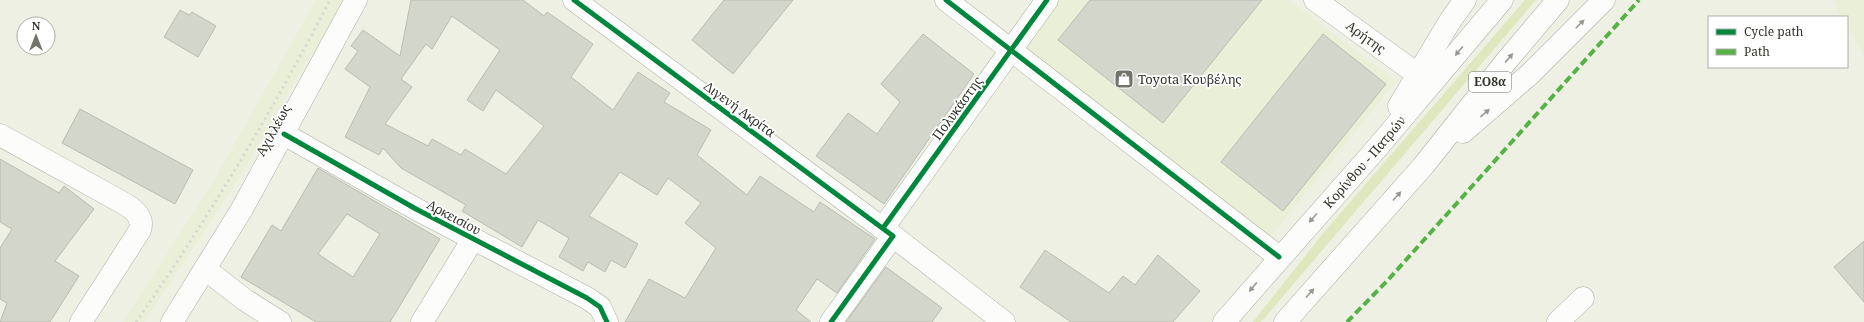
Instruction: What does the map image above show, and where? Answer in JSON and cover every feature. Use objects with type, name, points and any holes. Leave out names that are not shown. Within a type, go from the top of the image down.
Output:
[{"type":"main road","name":"Αχιλλέως","points":[[172,322],[242,209],[356,0]]},
{"type":"main road","name":"Διγενή Ακρίτα","points":[[574,0],[888,232],[1004,322]]},
{"type":"main road","points":[[946,0],[1279,257]]},
{"type":"main road","name":"Πολυκάστης","points":[[831,322],[888,232],[1047,0]]},
{"type":"main road","name":"Αρήτης","points":[[1315,0],[1417,74]]},
{"type":"main road","points":[[1377,148],[1417,74],[1465,0]]},
{"type":"main road","name":"Κορίνθου - Πατρών","points":[[1224,322],[1279,257],[1377,148],[1502,0]]},
{"type":"main road","name":"ΕΟ8α","points":[[1284,322],[1424,166],[1508,59],[1558,0]]},
{"type":"main road","points":[[1424,166],[1530,74],[1604,0]]},
{"type":"main road","points":[[0,134],[125,204],[138,214],[141,224],[140,230],[82,322]]},
{"type":"main road","name":"Αρκεισίου","points":[[284,134],[473,240],[587,298],[600,307],[607,322]]},
{"type":"main road","points":[[422,322],[473,240]]},
{"type":"main road","points":[[205,269],[245,300],[280,322]]},
{"type":"main road","points":[[1558,322],[1583,298]]},
{"type":"shaded area","points":[[316,0],[342,0],[319,44],[304,65],[243,172],[144,322],[123,322],[213,182]]},
{"type":"shaded area","points":[[1058,0],[1289,0],[1396,81],[1269,239],[1023,48]]},
{"type":"shaded area","points":[[1833,0],[1864,0],[1864,56],[1848,28],[1848,16],[1841,16]]},
{"type":"green space","points":[[1525,0],[1536,0],[1261,322],[1253,322],[1325,231]]},
{"type":"building","points":[[411,0],[523,0],[544,16],[547,12],[593,44],[571,77],[613,110],[638,72],[670,93],[664,102],[711,130],[697,155],[747,195],[760,176],[814,212],[820,202],[875,239],[837,293],[817,279],[796,310],[811,322],[625,322],[649,279],[685,298],[716,248],[685,223],[701,203],[668,178],[657,195],[620,172],[589,216],[638,244],[625,268],[611,260],[605,272],[588,262],[583,271],[559,257],[569,238],[538,220],[522,247],[462,211],[466,205],[401,168],[383,148],[379,155],[345,137],[370,87],[345,69],[358,51],[351,46],[363,30],[400,56]],"holes":[[[452,16],[500,50],[467,100],[483,111],[496,90],[544,126],[506,174],[465,149],[461,155],[432,139],[428,146],[385,124],[412,87],[401,79],[426,44],[432,49]]]},
{"type":"building","points":[[724,0],[793,0],[733,74],[692,40]]},
{"type":"building","points":[[1090,0],[1262,0],[1163,123],[1058,40]]},
{"type":"building","points":[[180,10],[189,15],[192,12],[216,26],[198,57],[164,37]]},
{"type":"building","points":[[923,34],[974,74],[884,204],[816,156],[848,113],[877,134],[900,102],[881,84]]},
{"type":"building","points":[[1323,34],[1386,84],[1283,211],[1221,162]]},
{"type":"building","points":[[80,109],[193,170],[175,204],[62,143]]},
{"type":"building","points":[[0,159],[59,193],[64,186],[94,209],[55,261],[79,276],[50,322],[0,322],[7,303],[0,299],[0,248],[12,229],[0,222]]},
{"type":"building","points":[[318,168],[440,239],[390,322],[316,322],[241,277],[272,225],[281,231]],"holes":[[[347,214],[380,234],[353,277],[318,254]]]},
{"type":"building","points":[[1864,241],[1864,302],[1834,267]]},
{"type":"building","points":[[1045,250],[1109,293],[1123,276],[1135,285],[1158,255],[1200,291],[1173,322],[1071,322],[1020,287]]},
{"type":"building","points":[[886,267],[942,308],[932,322],[846,322]]},
{"type":"railway","points":[[136,322],[189,244],[214,204],[262,124],[330,0]]},
{"type":"marked path","points":[[1347,322],[1388,280],[1639,0]]},
{"type":"cycle path","points":[[574,0],[893,236],[831,322]]},
{"type":"cycle path","points":[[946,0],[1279,257]]},
{"type":"cycle path","points":[[883,228],[1047,0]]},
{"type":"cycle path","points":[[284,134],[416,209],[587,298],[600,307],[607,322]]},
{"type":"place","name":"Toyota Κουβέλης","points":[[1124,79]]}]
